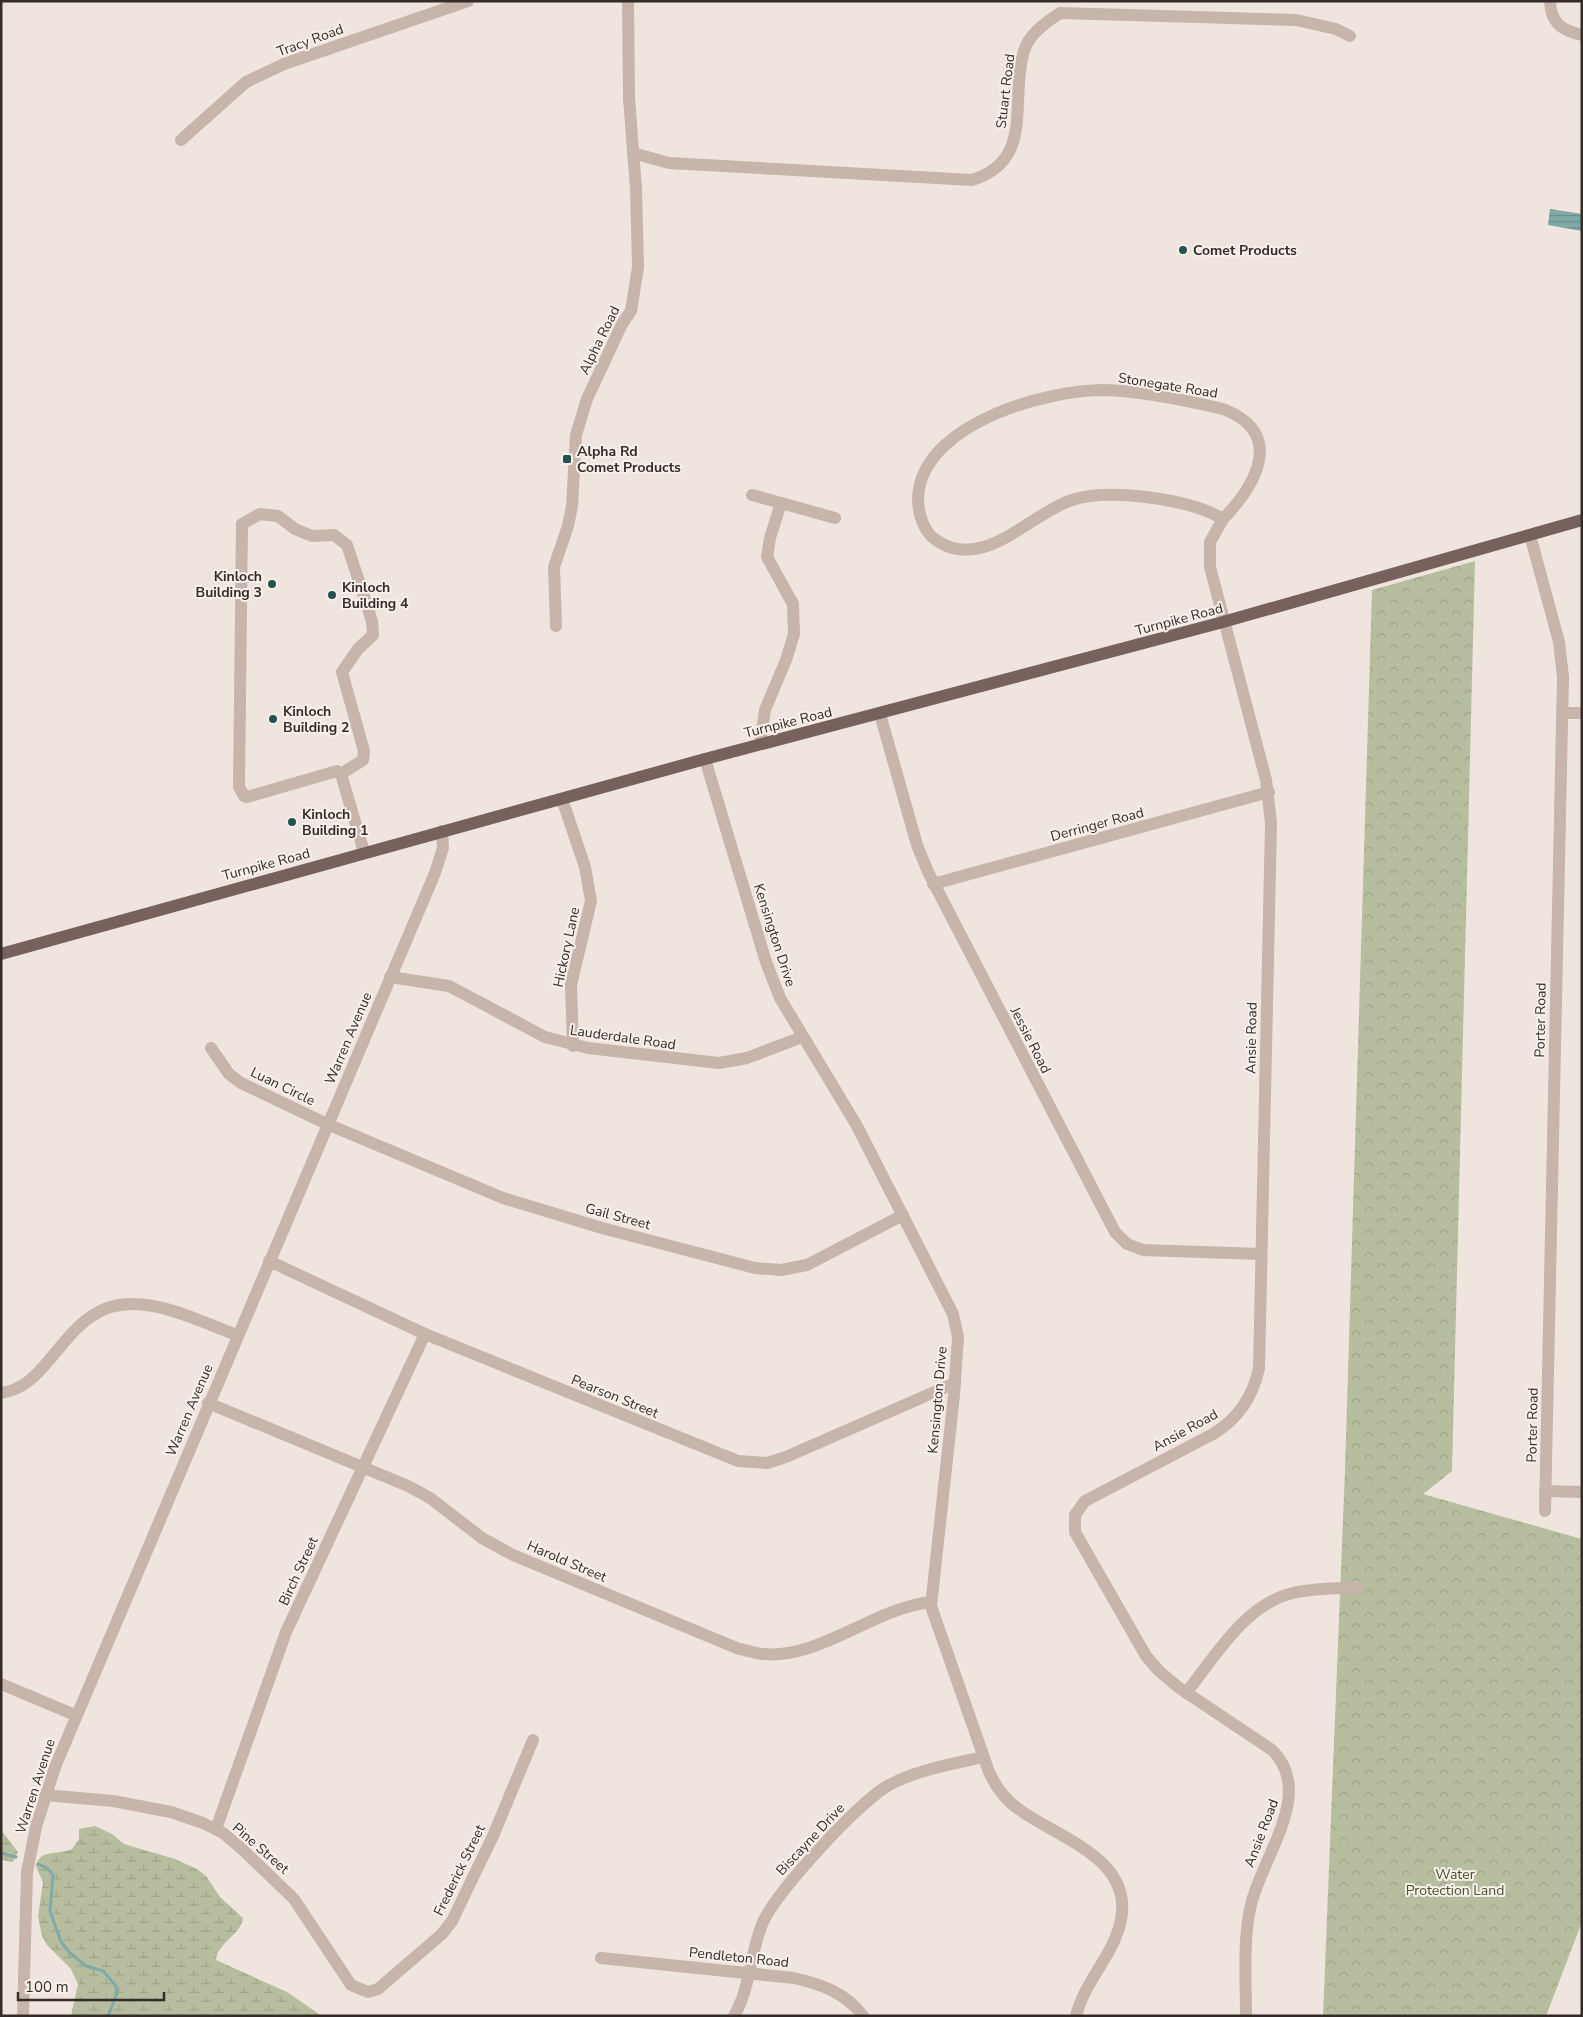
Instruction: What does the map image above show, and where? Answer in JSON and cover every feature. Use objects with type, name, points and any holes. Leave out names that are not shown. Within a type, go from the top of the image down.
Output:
[{"type":"main road","name":"Turnpike Road","points":[[1,954],[364,852],[760,744],[880,714],[1223,622],[1582,520]]},
{"type":"street","name":"Tracy Road","points":[[181,140],[246,82],[284,64],[468,1]]},
{"type":"street","name":"Alpha Road","points":[[556,626],[554,567],[568,526],[572,506],[576,436],[587,399],[622,324],[631,311],[635,293],[638,258],[628,1]]},
{"type":"street","points":[[1550,1],[1551,14],[1556,24],[1563,29],[1582,35]]},
{"type":"street","name":"Stuart Road","points":[[633,153],[668,163],[972,180],[988,175],[999,165],[1011,149],[1017,127],[1024,50],[1032,36],[1060,12],[1296,20],[1336,29],[1350,36]]},
{"type":"street","name":"Stonegate Road","points":[[1223,519],[1198,506],[1123,496],[1090,496],[1064,504],[994,543],[978,549],[965,550],[944,545],[927,533],[921,516],[918,493],[923,476],[934,458],[950,441],[973,425],[1008,410],[1061,395],[1095,390],[1122,391],[1223,409],[1236,415],[1249,426],[1260,448],[1256,474],[1244,495],[1223,519],[1213,534],[1208,554],[1223,622]]},
{"type":"street","points":[[752,495],[835,518]]},
{"type":"street","points":[[760,744],[763,715],[786,660],[794,634],[793,604],[767,557],[770,538],[781,503]]},
{"type":"street","points":[[341,774],[363,760],[364,751],[342,672],[358,649],[373,635],[372,621],[347,545],[334,535],[312,536],[295,529],[278,516],[260,514],[242,524],[239,787],[244,796],[252,796],[337,771],[341,774],[364,852]]},
{"type":"street","name":"Porter Road","points":[[1530,535],[1561,649],[1563,713],[1545,1511]]},
{"type":"street","name":"Ansie Road","points":[[1223,622],[1269,792],[1271,823],[1259,1368],[1254,1388],[1244,1406],[1222,1428],[1085,1501],[1078,1508],[1074,1518],[1077,1535],[1146,1656],[1164,1677],[1272,1750],[1283,1764],[1290,1780],[1289,1804],[1255,1891],[1249,1912],[1246,2016]]},
{"type":"street","points":[[1563,713],[1582,713]]},
{"type":"street","name":"Jessie Road","points":[[880,714],[917,845],[933,884],[1119,1238],[1130,1246],[1143,1250],[1262,1254]]},
{"type":"street","name":"Kensington Drive","points":[[705,759],[766,962],[780,998],[857,1126],[953,1314],[958,1337],[955,1383],[931,1602],[933,1615],[983,1757],[993,1780],[1012,1805],[1090,1852],[1101,1862],[1118,1885],[1122,1907],[1119,1928],[1111,1948],[1084,1991],[1076,2016]]},
{"type":"street","name":"Derringer Road","points":[[933,884],[1269,792]]},
{"type":"street","name":"Hickory Lane","points":[[562,799],[585,867],[591,901],[572,985],[573,1046]]},
{"type":"street","name":"Warren Avenue","points":[[23,2016],[27,1872],[45,1795],[75,1715],[440,860],[444,843],[442,832]]},
{"type":"street","name":"Lauderdale Road","points":[[390,976],[439,984],[458,990],[531,1031],[573,1046],[719,1063],[748,1058],[802,1037]]},
{"type":"street","name":"Luan Circle","points":[[211,1048],[224,1068],[235,1079],[327,1124]]},
{"type":"street","name":"Gail Street","points":[[327,1124],[518,1203],[755,1268],[781,1270],[807,1265],[903,1215]]},
{"type":"street","name":"Pearson Street","points":[[269,1261],[425,1334],[725,1457],[752,1463],[767,1463],[786,1457],[955,1383]]},
{"type":"street","points":[[1,1392],[15,1389],[30,1381],[81,1325],[94,1314],[110,1307],[125,1304],[155,1307],[237,1335]]},
{"type":"street","name":"Birch Street","points":[[216,1829],[286,1632],[425,1334]]},
{"type":"street","name":"Harold Street","points":[[208,1403],[425,1495],[482,1538],[513,1555],[739,1648],[762,1654],[792,1652],[902,1608],[931,1602]]},
{"type":"street","points":[[1545,1491],[1582,1492]]},
{"type":"street","points":[[1186,1693],[1241,1624],[1261,1608],[1292,1593],[1358,1587]]},
{"type":"street","points":[[1,1684],[75,1715]]},
{"type":"street","name":"Frederick Street","points":[[350,1984],[368,1992],[378,1989],[442,1934],[452,1921],[493,1836],[533,1740]]},
{"type":"street","name":"Biscayne Drive","points":[[734,2016],[744,1994],[758,1935],[776,1900],[786,1886],[862,1806],[882,1790],[902,1779],[932,1769],[983,1757]]},
{"type":"street","name":"Pine Street","points":[[45,1795],[151,1808],[188,1818],[216,1829],[242,1849],[291,1896],[350,1984]]},
{"type":"street","name":"Pendleton Road","points":[[601,1958],[794,1978],[820,1985],[848,2000],[863,2016]]},
{"type":"green space","name":"Water Protection Land","points":[[1475,561],[1452,1471],[1423,1494],[1582,1539],[1582,1922],[1546,2016],[1323,2016],[1345,1470],[1372,590]]},
{"type":"green space","points":[[95,1826],[112,1834],[124,1844],[175,1859],[197,1869],[206,1876],[220,1897],[243,1918],[238,1929],[221,1948],[216,1960],[287,1992],[322,2016],[71,2016],[78,1984],[71,1969],[47,1945],[42,1936],[38,1916],[43,1883],[36,1866],[41,1857],[45,1855],[72,1849],[79,1839],[79,1829]]},
{"type":"green space","points":[[1,1830],[18,1852],[13,1862],[1,1860]]},
{"type":"water","points":[[1550,209],[1582,214],[1582,231],[1548,225]]},
{"type":"waterway","points":[[1,1853],[16,1857]]},
{"type":"waterway","points":[[38,1864],[47,1868],[53,1875],[50,1911],[61,1942],[69,1952],[86,1966],[103,1971],[116,1986],[117,1993],[108,2016]]},
{"type":"place","name":"Comet Products","points":[[1183,250]]},
{"type":"place","name":"Alpha Rd Comet Products","points":[[567,459]]},
{"type":"place","name":"Kinloch Building 3","points":[[272,584]]},
{"type":"place","name":"Kinloch Building 4","points":[[332,595]]},
{"type":"place","name":"Kinloch Building 2","points":[[273,719]]},
{"type":"place","name":"Kinloch Building 1","points":[[292,822]]}]
